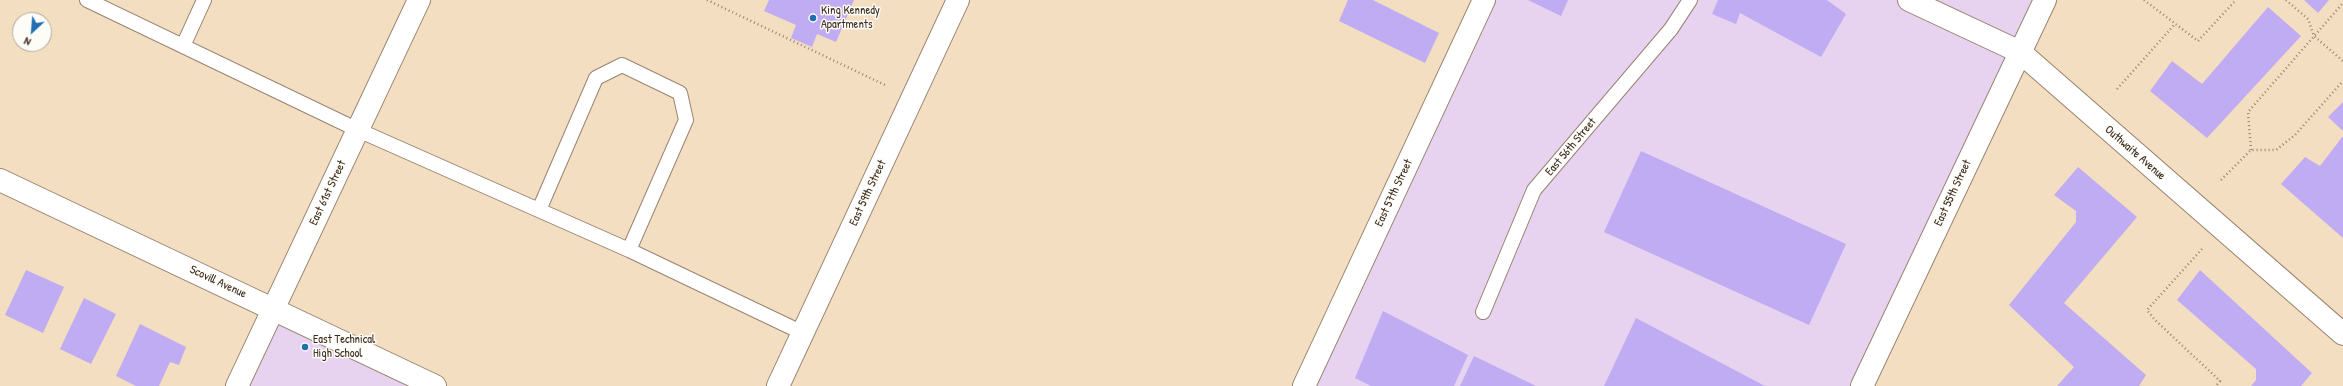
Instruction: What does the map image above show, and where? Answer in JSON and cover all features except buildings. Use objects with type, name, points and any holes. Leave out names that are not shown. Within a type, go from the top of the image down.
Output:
[{"type":"street","name":"East 61st Street","points":[[237,386],[419,0]]},
{"type":"street","name":"East 59th Street","points":[[778,386],[958,0]]},
{"type":"street","name":"East 57th Street","points":[[1304,386],[1484,0]]},
{"type":"street","name":"Outhwaite Avenue","points":[[1909,0],[2020,52],[2343,334]]},
{"type":"street","name":"East 55th Street","points":[[1862,386],[2045,0]]},
{"type":"street","name":"Scovill Avenue","points":[[0,180],[274,308],[435,386]]},
{"type":"lane","points":[[183,46],[204,0]]},
{"type":"lane","name":"East 56th Street","points":[[1483,312],[1534,190],[1670,29],[1690,0]]},
{"type":"lane","points":[[91,1],[358,130],[629,250],[803,333]]},
{"type":"lane","points":[[539,210],[596,78],[622,65],[680,93],[686,120],[629,250]]},
{"type":"path","points":[[707,0],[885,85]]},
{"type":"path","points":[[2144,0],[2198,41],[2236,0]]},
{"type":"path","points":[[2286,0],[2308,19],[2314,36],[2343,61]]},
{"type":"path","points":[[2251,150],[2248,112],[2343,3]]},
{"type":"path","points":[[2117,89],[2175,24]]},
{"type":"path","points":[[2221,180],[2251,150],[2276,150],[2295,135],[2343,81]]},
{"type":"path","points":[[2205,246],[2147,310],[2154,319],[2220,381],[2216,386]]},
{"type":"shaded area","points":[[1483,0],[2045,0],[1862,386],[1303,386]]},
{"type":"shaded area","name":"East Technical High School","points":[[274,308],[436,386],[237,386]]},
{"type":"place","name":"King Kennedy Apartments","points":[[813,18]]},
{"type":"place","name":"East Technical High School","points":[[305,347]]}]
